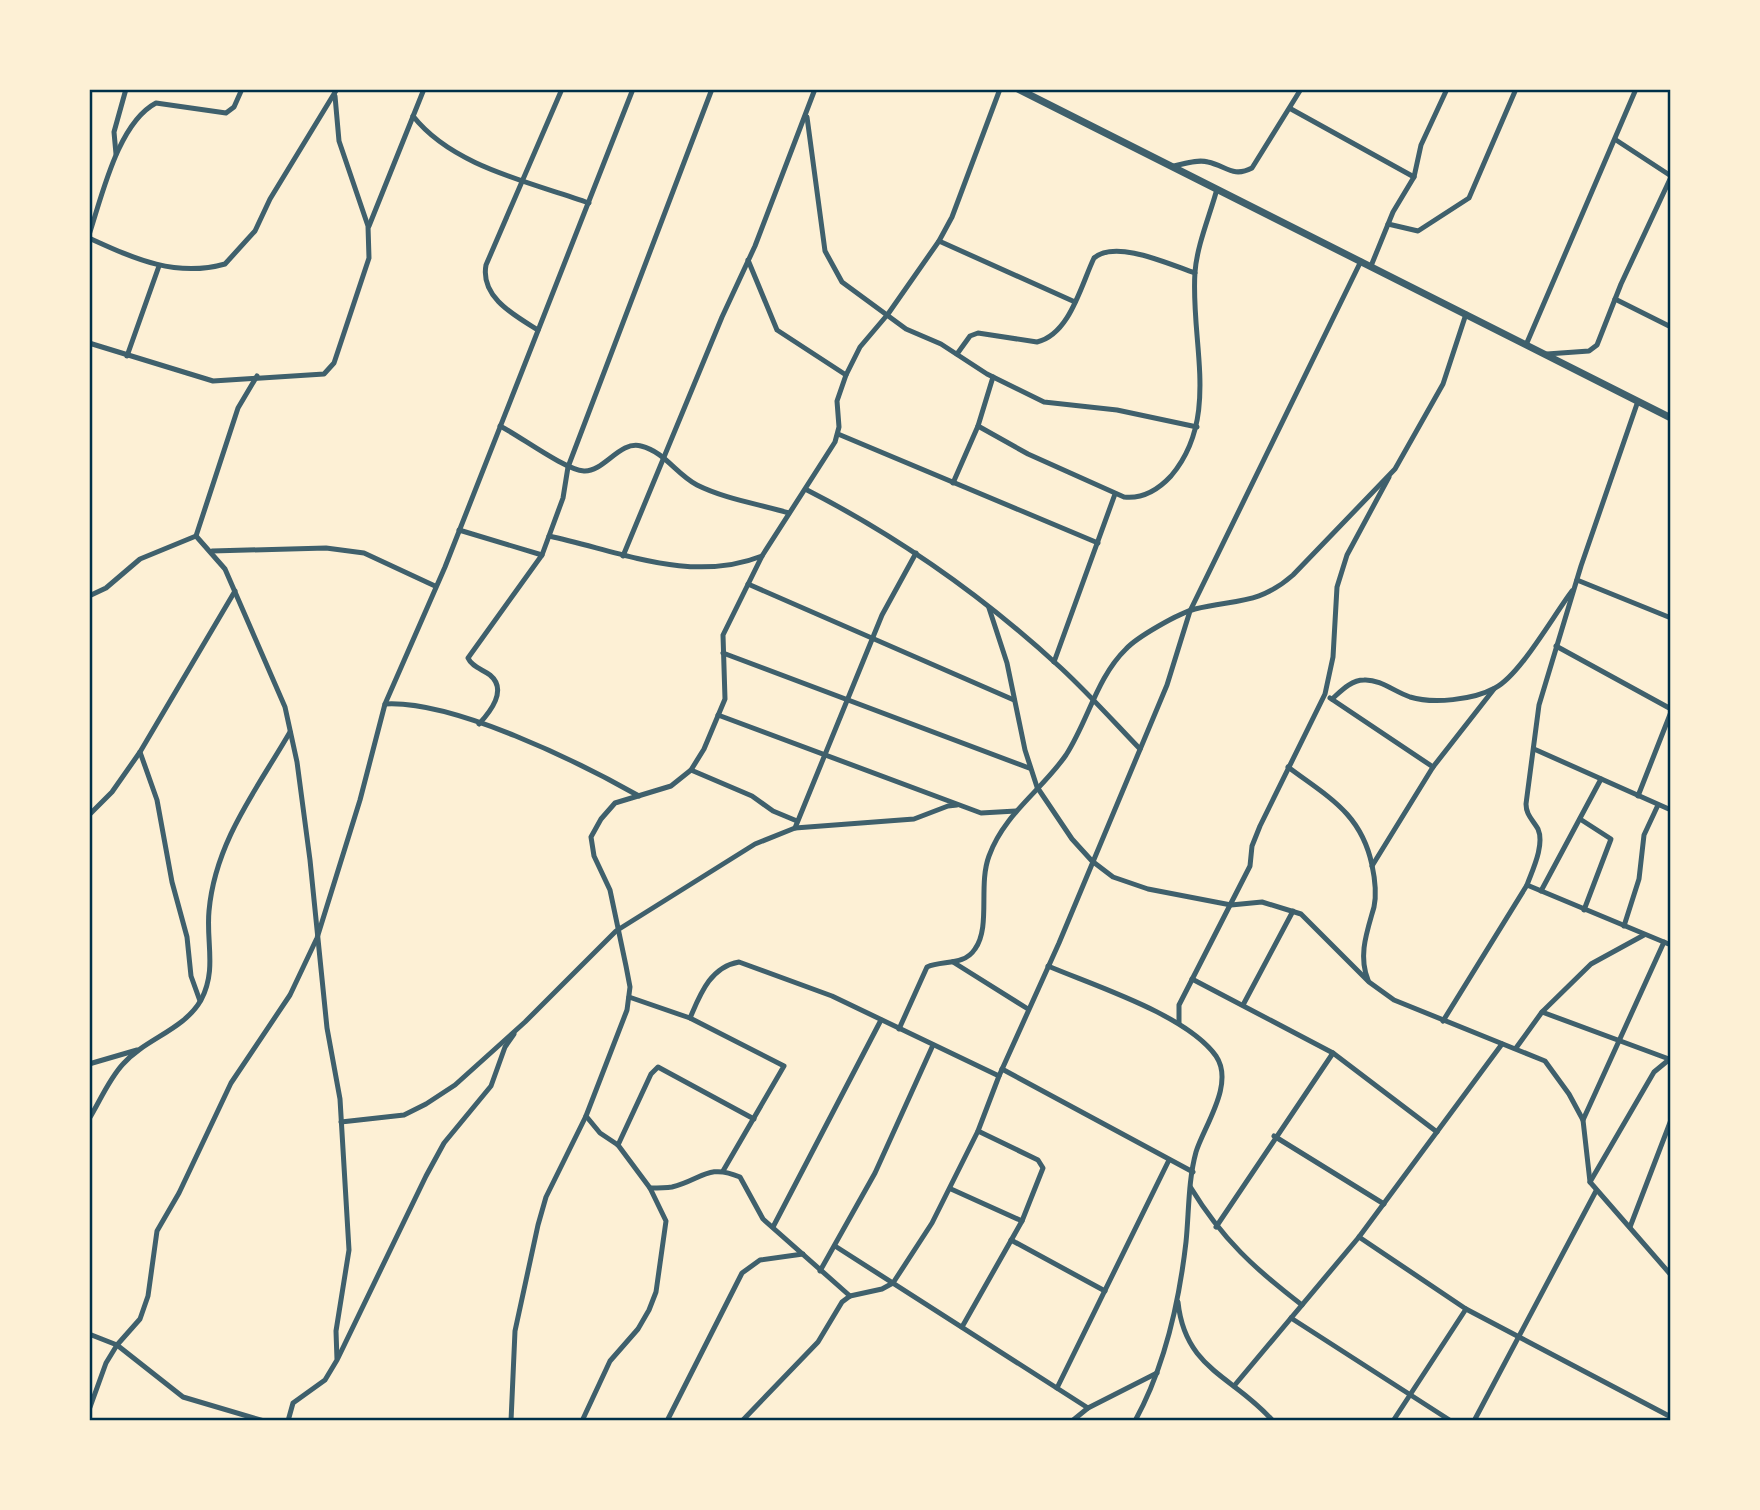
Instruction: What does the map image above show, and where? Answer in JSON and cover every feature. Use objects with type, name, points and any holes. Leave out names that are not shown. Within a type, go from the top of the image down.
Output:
[{"type":"street","points":[[116,154],[114,132],[126,89]]},
{"type":"street","points":[[242,89],[234,107],[226,113],[156,103],[149,107],[138,118],[116,154],[89,236],[147,264],[212,268],[225,264],[255,231],[270,199],[337,89]]},
{"type":"street","points":[[368,226],[424,89]]},
{"type":"street","points":[[538,330],[507,310],[491,293],[484,277],[486,265],[562,89]]},
{"type":"street","points":[[89,1410],[98,1380],[117,1345],[140,1319],[148,1296],[157,1231],[179,1193],[231,1083],[290,995],[317,938],[368,773],[385,704],[459,530],[633,89]]},
{"type":"street","points":[[479,724],[495,706],[498,691],[492,677],[470,663],[468,658],[542,555],[566,488],[568,467],[712,89]]},
{"type":"street","points":[[623,556],[807,117],[815,89]]},
{"type":"street","points":[[511,1421],[515,1331],[546,1197],[586,1116],[627,1010],[629,997],[626,966],[616,930],[610,890],[594,856],[592,837],[601,819],[615,803],[671,786],[691,770],[719,715],[726,686],[723,635],[762,556],[807,490],[838,434],[837,401],[860,347],[888,314],[952,218],[1000,89]]},
{"type":"street","points":[[1018,89],[1671,418]]},
{"type":"street","points":[[1174,166],[1208,162],[1231,173],[1244,172],[1260,158],[1301,89]]},
{"type":"street","points":[[1371,266],[1388,224],[1414,177],[1421,145],[1447,89]]},
{"type":"street","points":[[1388,224],[1418,230],[1469,198],[1516,89]]},
{"type":"street","points":[[1526,345],[1636,89]]},
{"type":"street","points":[[89,343],[213,381],[235,382],[257,376],[312,377],[324,373],[334,363],[369,258],[368,226],[339,141],[335,96]]},
{"type":"street","points":[[1291,109],[1414,177]]},
{"type":"street","points":[[414,116],[438,141],[461,154],[589,203]]},
{"type":"street","points":[[807,117],[825,251],[830,266],[842,282],[906,329],[1044,402],[1117,410],[1198,427]]},
{"type":"street","points":[[1544,354],[1593,349],[1671,176],[1616,140]]},
{"type":"street","points":[[978,425],[1028,454],[1115,494],[1136,499],[1158,487],[1179,465],[1198,427],[1200,365],[1195,273],[1217,188]]},
{"type":"street","points":[[939,241],[1074,302]]},
{"type":"street","points":[[957,354],[970,336],[978,333],[1047,340],[1064,322],[1094,258],[1103,252],[1135,253],[1195,273]]},
{"type":"street","points":[[748,260],[775,327],[846,375]]},
{"type":"street","points":[[742,1421],[818,1342],[833,1315],[850,1296],[882,1289],[893,1283],[951,1189],[1167,685],[1190,611],[1361,261]]},
{"type":"street","points":[[127,356],[159,266]]},
{"type":"street","points":[[1615,299],[1671,327]]},
{"type":"street","points":[[1179,1023],[1179,1004],[1250,866],[1252,846],[1260,826],[1325,694],[1333,657],[1337,587],[1353,544],[1443,384],[1466,314]]},
{"type":"street","points":[[89,596],[106,588],[140,559],[196,536],[238,408],[257,376]]},
{"type":"street","points":[[953,483],[978,425],[993,377]]},
{"type":"street","points":[[1443,1021],[1527,885],[1535,864],[1539,836],[1526,812],[1539,705],[1574,589],[1638,401]]},
{"type":"street","points":[[500,426],[568,467],[581,471],[596,469],[634,445],[663,456],[697,484],[789,513]]},
{"type":"street","points":[[838,434],[1098,543]]},
{"type":"street","points":[[899,1028],[927,967],[968,957],[976,949],[983,925],[982,893],[985,867],[993,846],[1016,811],[1066,755],[1095,702],[1106,675],[1128,646],[1190,611],[1256,599],[1275,591],[1395,469]]},
{"type":"street","points":[[807,490],[865,519],[916,553],[989,608],[1054,662],[1140,749]]},
{"type":"street","points":[[1054,662],[1115,494]]},
{"type":"street","points":[[459,530],[542,555]]},
{"type":"street","points":[[196,536],[212,551],[235,591],[258,651],[285,707],[290,732],[310,860],[317,938],[341,1122],[349,1251],[336,1331],[337,1360]]},
{"type":"street","points":[[549,536],[659,563],[723,568],[762,556]]},
{"type":"street","points":[[212,551],[326,548],[364,553],[435,586]]},
{"type":"street","points":[[796,824],[822,753],[872,639],[916,553]]},
{"type":"street","points":[[1577,580],[1670,615]]},
{"type":"street","points":[[748,584],[1014,699]]},
{"type":"street","points":[[1372,866],[1433,767],[1494,689],[1516,669],[1574,589]]},
{"type":"street","points":[[89,815],[112,792],[140,752],[235,591]]},
{"type":"street","points":[[989,608],[1007,663],[1029,768],[1037,788],[1072,839],[1092,861],[1113,877],[1147,889],[1231,905],[1262,902],[1293,911],[1315,925],[1368,982],[1394,1000],[1545,1061],[1563,1084],[1583,1120],[1590,1182],[1671,1275]]},
{"type":"street","points":[[1556,646],[1671,710],[1638,796]]},
{"type":"street","points":[[723,653],[1029,768]]},
{"type":"street","points":[[1332,699],[1351,683],[1364,680],[1411,697],[1445,699],[1474,696],[1494,689]]},
{"type":"street","points":[[1325,694],[1433,767]]},
{"type":"street","points":[[385,704],[425,706],[479,724],[564,756],[640,796]]},
{"type":"street","points":[[719,715],[981,813],[1016,811]]},
{"type":"street","points":[[89,1119],[122,1064],[182,1022],[200,1001],[212,961],[209,911],[228,837],[255,786],[290,732]]},
{"type":"street","points":[[1534,749],[1671,810]]},
{"type":"street","points":[[140,752],[157,800],[172,882],[187,937],[191,976],[200,1001]]},
{"type":"street","points":[[1288,766],[1344,810],[1363,833],[1372,866],[1375,903],[1363,950],[1362,966],[1368,982]]},
{"type":"street","points":[[691,770],[752,796],[796,824]]},
{"type":"street","points":[[1541,891],[1601,779]]},
{"type":"street","points":[[341,1122],[404,1115],[455,1085],[518,1028],[616,930],[755,844],[796,824],[914,819],[957,805]]},
{"type":"street","points":[[1623,926],[1639,879],[1644,835],[1657,805]]},
{"type":"street","points":[[1580,819],[1611,839],[1584,909]]},
{"type":"street","points":[[1527,885],[1671,945]]},
{"type":"street","points":[[1243,1006],[1293,911]]},
{"type":"street","points":[[1516,1048],[1542,1012],[1591,964],[1644,934]]},
{"type":"street","points":[[1583,1120],[1664,942]]},
{"type":"street","points":[[690,1018],[714,974],[739,962],[832,996],[999,1076]]},
{"type":"street","points":[[953,962],[1028,1009]]},
{"type":"street","points":[[1048,966],[1179,1023],[1217,1058],[1220,1068],[1221,1084],[1215,1106],[1196,1153],[1177,1299],[1157,1373],[1135,1421]]},
{"type":"street","points":[[1192,979],[1333,1053],[1437,1132]]},
{"type":"street","points":[[629,997],[690,1018],[784,1066],[723,1171]]},
{"type":"street","points":[[1542,1012],[1670,1058],[1654,1072],[1590,1182]]},
{"type":"street","points":[[773,1227],[881,1020]]},
{"type":"street","points":[[288,1421],[293,1403],[325,1380],[337,1360],[438,1154],[491,1086],[505,1047],[518,1028]]},
{"type":"street","points":[[1234,1386],[1359,1237],[1502,1044]]},
{"type":"street","points":[[820,1271],[875,1173],[933,1045]]},
{"type":"street","points":[[89,1064],[143,1048]]},
{"type":"street","points":[[1216,1227],[1274,1136],[1333,1053]]},
{"type":"street","points":[[618,1145],[651,1074],[658,1067],[754,1119]]},
{"type":"street","points":[[1002,1069],[1193,1172]]},
{"type":"street","points":[[582,1421],[610,1361],[638,1329],[656,1292],[666,1221],[650,1188],[618,1145],[600,1133],[586,1116]]},
{"type":"street","points":[[1630,1227],[1671,1120]]},
{"type":"street","points":[[962,1327],[1022,1221],[1041,1175],[1042,1164],[978,1131]]},
{"type":"street","points":[[1274,1136],[1384,1204]]},
{"type":"street","points":[[1057,1388],[1170,1160]]},
{"type":"street","points":[[650,1188],[672,1187],[708,1172],[723,1171],[740,1177],[754,1206],[773,1227],[850,1296]]},
{"type":"street","points":[[1191,1188],[1216,1227],[1249,1264],[1302,1305]]},
{"type":"street","points":[[951,1189],[1022,1221]]},
{"type":"street","points":[[1474,1421],[1597,1191]]},
{"type":"street","points":[[1359,1237],[1466,1309],[1671,1418]]},
{"type":"street","points":[[1010,1240],[1105,1291]]},
{"type":"street","points":[[835,1246],[1088,1408]]},
{"type":"street","points":[[667,1421],[742,1273],[760,1260],[803,1254]]},
{"type":"street","points":[[1662,1263],[1671,1258]]},
{"type":"street","points":[[1177,1299],[1180,1321],[1192,1350],[1264,1410],[1270,1421]]},
{"type":"street","points":[[1393,1421],[1466,1309]]},
{"type":"street","points":[[1291,1318],[1451,1421]]},
{"type":"street","points":[[89,1334],[117,1345],[183,1397],[264,1421]]},
{"type":"street","points":[[1072,1421],[1088,1408],[1157,1373]]}]
